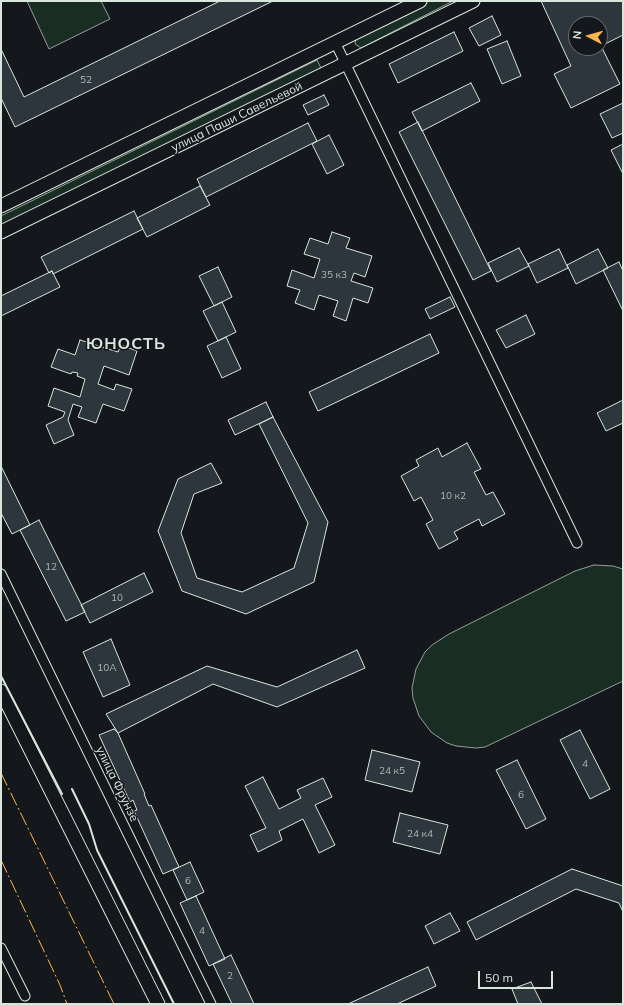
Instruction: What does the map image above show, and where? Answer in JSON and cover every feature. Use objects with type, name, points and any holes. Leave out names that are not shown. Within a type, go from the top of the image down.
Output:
[{"type":"main road","name":"улица Паши Савельевой","points":[[1,206],[420,1]]},
{"type":"main road","name":"улица Паши Савельевой","points":[[1,232],[473,1]]},
{"type":"main road","points":[[1,691],[158,1004]]},
{"type":"street","points":[[335,42],[577,543]]},
{"type":"street","name":"улица Фрунзе","points":[[1,574],[211,1004]]},
{"type":"street","points":[[1,948],[25,996]]},
{"type":"green space","points":[[27,1],[101,1],[110,19],[49,49]]},
{"type":"green space","points":[[429,1],[453,1],[361,48],[355,44],[356,39]]},
{"type":"green space","points":[[317,60],[321,68],[1,227],[1,216]]},
{"type":"green space","points":[[594,565],[613,566],[623,569],[623,681],[485,747],[476,748],[456,746],[447,743],[431,732],[419,716],[413,698],[412,688],[416,669],[425,652],[432,645],[449,634],[575,571]]},
{"type":"building","points":[[220,1],[273,1],[15,127],[1,98],[1,49],[24,97]]},
{"type":"building","points":[[541,1],[623,1],[623,35],[608,42],[608,16],[568,16],[568,56],[606,56],[620,84],[571,108],[554,74],[571,66]]},
{"type":"building","points":[[492,16],[501,35],[479,46],[469,28]]},
{"type":"building","points":[[454,32],[463,51],[398,83],[389,64]]},
{"type":"building","points":[[507,41],[521,76],[502,84],[487,49]]},
{"type":"building","points":[[471,83],[480,101],[422,131],[412,112]]},
{"type":"building","points":[[324,95],[329,105],[308,115],[303,105]]},
{"type":"building","points":[[623,103],[623,133],[612,138],[600,114]]},
{"type":"building","points":[[418,122],[491,271],[473,280],[399,132]]},
{"type":"building","points":[[308,123],[317,141],[206,197],[197,179]]},
{"type":"building","points":[[329,135],[344,165],[327,174],[312,144]]},
{"type":"building","points":[[623,144],[623,174],[611,150]]},
{"type":"building","points":[[200,186],[210,205],[147,237],[137,218]]},
{"type":"building","points":[[134,211],[143,229],[53,274],[52,271],[49,273],[41,257]]},
{"type":"building","points":[[332,232],[350,238],[346,248],[372,256],[365,277],[354,273],[351,281],[373,288],[368,303],[353,298],[346,321],[333,316],[338,301],[319,295],[314,310],[295,303],[300,290],[287,286],[292,270],[314,278],[320,259],[304,254],[310,238],[328,244]]},
{"type":"building","points":[[519,248],[529,266],[497,282],[488,263]]},
{"type":"building","points":[[559,249],[568,268],[537,283],[528,264]]},
{"type":"building","points":[[598,249],[608,268],[576,284],[567,265]]},
{"type":"building","points":[[619,262],[623,271],[623,311],[603,270]]},
{"type":"building","points":[[218,267],[232,297],[214,306],[199,276]]},
{"type":"building","points":[[52,271],[60,287],[1,316],[1,296]]},
{"type":"building","points":[[450,297],[455,307],[430,319],[425,309]]},
{"type":"building","points":[[222,302],[236,332],[218,341],[203,311]]},
{"type":"building","points":[[526,315],[535,334],[506,348],[496,330]]},
{"type":"building","points":[[430,334],[439,353],[318,411],[309,392]]},
{"type":"building","points":[[226,337],[241,369],[222,378],[207,346]]},
{"type":"building","points":[[80,340],[118,352],[121,345],[137,351],[129,375],[104,366],[98,384],[114,390],[116,384],[132,389],[124,411],[103,404],[96,423],[78,417],[82,407],[73,404],[68,420],[74,435],[54,444],[46,425],[63,417],[65,412],[48,406],[54,388],[80,397],[85,379],[77,376],[78,373],[72,372],[71,374],[51,367],[58,349],[75,355]]},
{"type":"building","points":[[623,400],[623,423],[606,431],[597,413]]},
{"type":"building","points":[[266,402],[273,417],[235,435],[228,420]]},
{"type":"building","points":[[273,417],[328,522],[314,582],[246,614],[182,591],[158,531],[178,479],[211,463],[222,483],[194,494],[181,533],[197,578],[242,592],[294,568],[308,523],[259,424]]},
{"type":"building","points":[[467,443],[481,469],[474,472],[486,495],[493,492],[505,514],[482,526],[479,519],[454,532],[458,539],[439,549],[426,524],[433,520],[421,497],[414,501],[401,476],[419,466],[416,460],[438,448],[442,457]]},
{"type":"building","points":[[1,466],[30,525],[12,534],[1,513]]},
{"type":"building","points":[[39,520],[85,612],[66,621],[20,530]]},
{"type":"building","points":[[144,573],[153,592],[90,623],[81,605]]},
{"type":"building","points":[[111,639],[130,685],[103,697],[83,652]]},
{"type":"building","points":[[357,650],[365,668],[277,707],[213,684],[118,733],[106,714],[207,666],[277,687]]},
{"type":"building","points":[[114,729],[118,733],[149,806],[151,805],[179,867],[163,874],[134,811],[137,810],[133,800],[130,802],[99,735]]},
{"type":"building","points":[[580,730],[610,789],[590,799],[560,740]]},
{"type":"building","points":[[372,750],[420,762],[412,792],[365,780]]},
{"type":"building","points":[[517,760],[546,819],[526,829],[496,770]]},
{"type":"building","points":[[263,777],[279,809],[301,798],[297,790],[323,778],[332,797],[315,805],[335,845],[319,853],[303,819],[279,831],[282,840],[258,852],[250,835],[266,828],[245,786]]},
{"type":"building","points":[[400,813],[448,825],[440,854],[393,842]]},
{"type":"building","points":[[190,862],[204,892],[187,900],[173,870]]},
{"type":"building","points":[[572,869],[623,886],[623,912],[619,903],[576,889],[476,940],[467,922]]},
{"type":"building","points":[[196,896],[225,959],[209,966],[180,903]]},
{"type":"building","points":[[450,913],[460,931],[434,944],[425,926]]},
{"type":"building","points":[[231,955],[254,1004],[232,1004],[213,964]]},
{"type":"building","points":[[428,967],[436,986],[397,1004],[348,1004]]},
{"type":"building","points":[[531,982],[542,1004],[518,1004],[512,989]]},
{"type":"wall","points":[[1,676],[62,794]]},
{"type":"wall","points":[[72,789],[89,824],[97,850],[174,1004]]},
{"type":"power","points":[[1,773],[114,1004]]},
{"type":"power","points":[[1,860],[60,985],[67,1004]]},
{"type":"district","name":"ЮНОСТЬ","points":[[126,344]]}]
